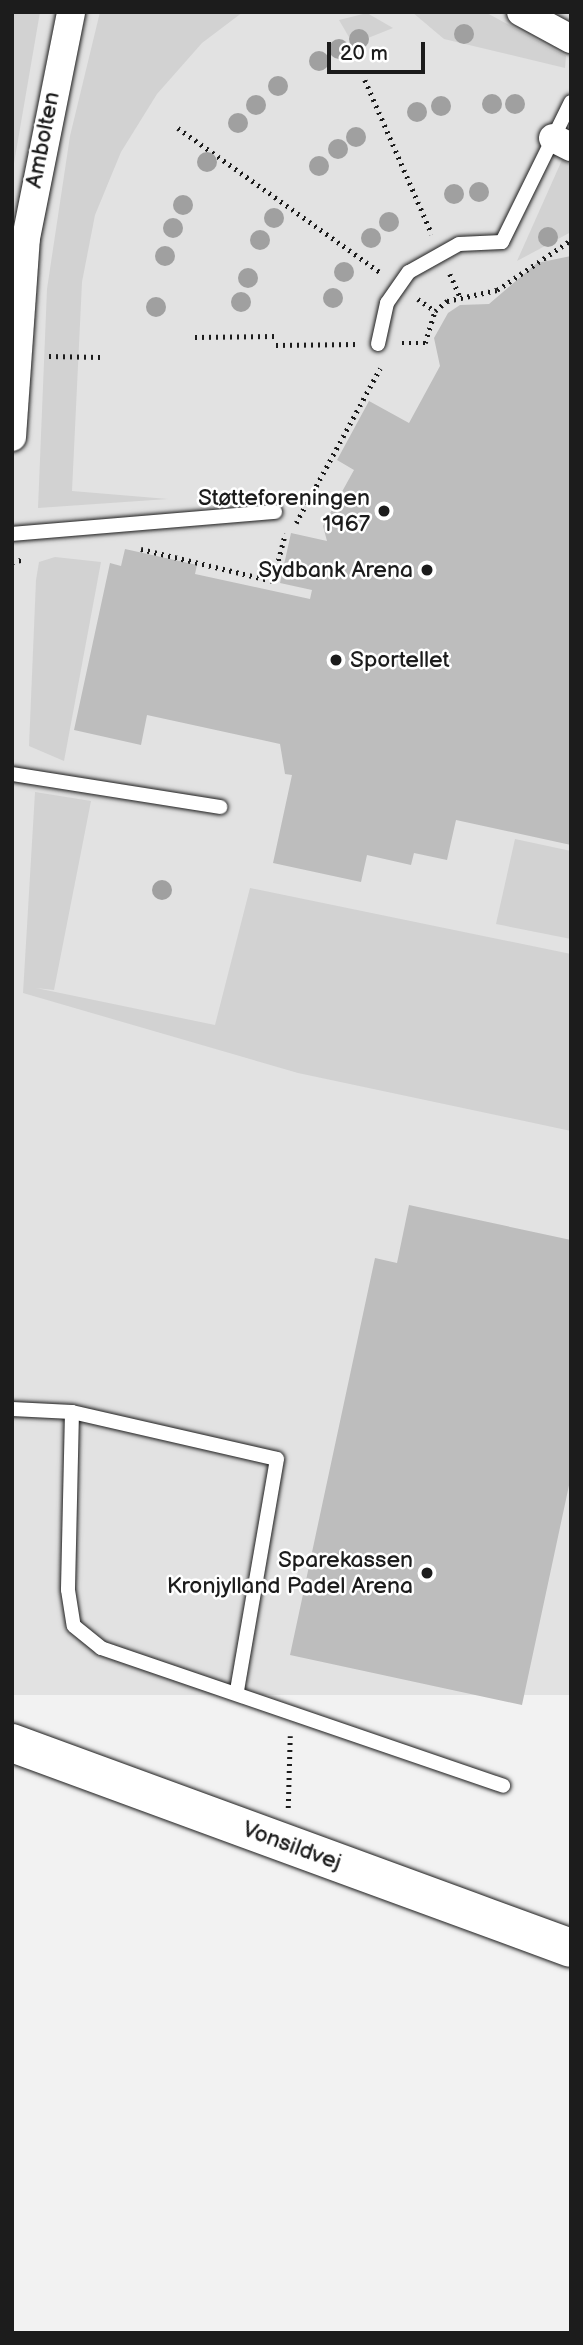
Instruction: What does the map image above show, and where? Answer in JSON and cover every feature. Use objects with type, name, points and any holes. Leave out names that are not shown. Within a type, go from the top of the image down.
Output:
[{"type":"main road","name":"Vonsildvej","points":[[12,1743],[571,1948]]},
{"type":"street","name":"Ambolten","points":[[12,438],[15,355],[42,133],[71,12]]},
{"type":"street","points":[[521,12],[571,39]]},
{"type":"lane","points":[[378,344],[398,285],[440,250],[502,242],[562,142],[571,102]]},
{"type":"lane","points":[[12,534],[275,512]]},
{"type":"lane","points":[[12,774],[220,807]]},
{"type":"lane","points":[[12,1409],[72,1412],[277,1459],[237,1690]]},
{"type":"lane","points":[[72,1412],[68,1590],[74,1626],[101,1648],[237,1690],[503,1786]]},
{"type":"path","points":[[365,80],[460,296]]},
{"type":"path","points":[[178,128],[435,311]]},
{"type":"path","points":[[276,345],[425,343],[435,311],[460,296],[496,289],[571,240]]},
{"type":"path","points":[[195,337],[277,336]]},
{"type":"path","points":[[127,546],[273,581],[285,533],[303,517],[393,343]]},
{"type":"path","points":[[15,355],[100,357]]},
{"type":"path","points":[[12,562],[36,555]]},
{"type":"path","points":[[287,1843],[291,1709]]},
{"type":"shaded area","points":[[12,12],[571,12],[571,1695],[12,1695]]},
{"type":"shaded area","points":[[12,12],[40,12],[12,175]]},
{"type":"shaded area","points":[[100,12],[243,12],[202,43],[157,94],[121,152],[95,215],[82,282],[72,491],[168,499],[38,508],[47,289],[70,136]]},
{"type":"shaded area","points":[[412,12],[485,12],[566,56],[565,68],[444,39]]},
{"type":"shaded area","points":[[367,13],[393,28],[353,44],[339,20]]},
{"type":"shaded area","points":[[562,160],[571,165],[571,232],[517,261]]},
{"type":"shaded area","points":[[55,557],[101,562],[64,761],[29,746],[36,580],[39,562]]},
{"type":"shaded area","points":[[35,792],[91,801],[54,990],[36,988],[215,1025],[250,888],[571,954],[571,1131],[298,1073],[23,993]]},
{"type":"shaded area","points":[[515,839],[571,851],[571,939],[496,924]]},
{"type":"building","name":"Sydbank Arena","points":[[571,256],[571,845],[456,820],[447,860],[414,853],[411,865],[367,855],[361,882],[273,863],[292,775],[285,774],[280,744],[147,715],[141,745],[74,730],[110,563],[121,566],[125,549],[197,565],[195,574],[310,599],[312,590],[280,583],[291,533],[327,541],[323,526],[354,470],[337,460],[369,401],[409,423],[440,366],[434,338],[448,313],[460,305],[489,304],[537,263]]},
{"type":"building","points":[[409,1205],[571,1240],[571,1476],[522,1705],[290,1655],[375,1258],[397,1263]]},
{"type":"place","name":"Støtteforeningen 1967","points":[[384,511]]},
{"type":"place","name":"Sydbank Arena","points":[[427,570]]},
{"type":"place","name":"Sportellet","points":[[336,660]]},
{"type":"place","name":"Sparekassen Kronjylland Padel Arena","points":[[427,1573]]}]
